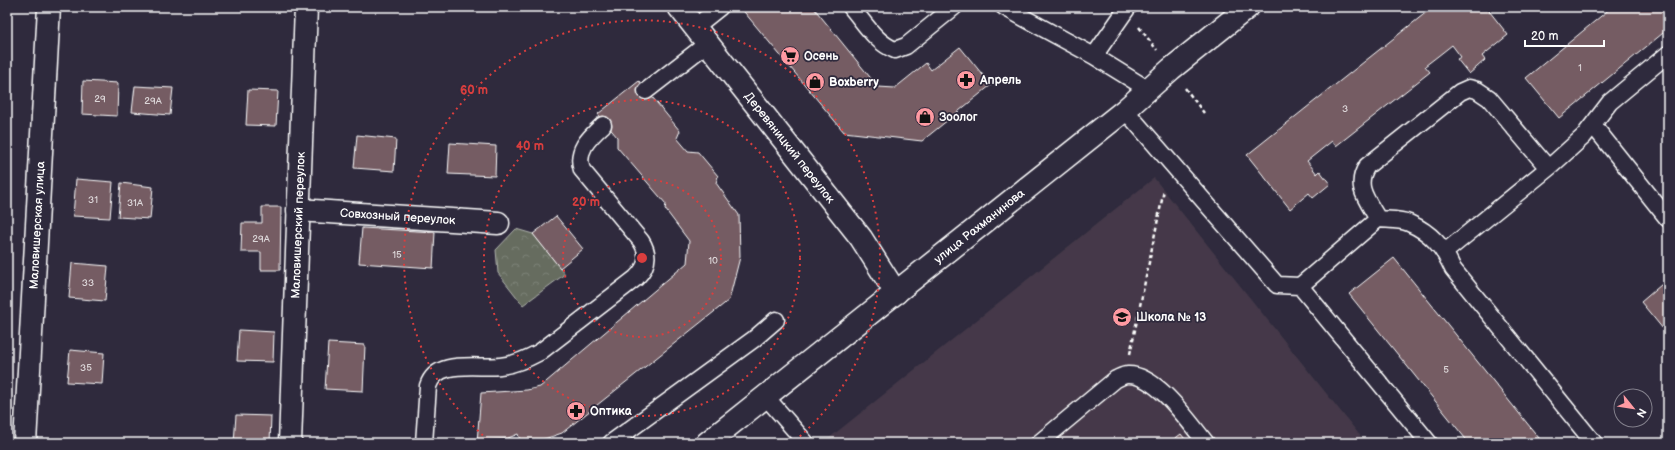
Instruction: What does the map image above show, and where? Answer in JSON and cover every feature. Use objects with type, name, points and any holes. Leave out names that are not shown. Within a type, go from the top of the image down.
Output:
[{"type":"street","name":"Маловишерская улица","points":[[25,443],[49,7]]},
{"type":"street","name":"Маловишерский переулок","points":[[290,443],[306,7]]},
{"type":"street","name":"Деревяницкий переулок","points":[[679,7],[861,238],[896,292]]},
{"type":"street","name":"улица Рахманинова","points":[[707,443],[1125,110],[1171,69],[1248,7]]},
{"type":"street","name":"Совхозный переулок","points":[[298,210],[498,223]]},
{"type":"lane","points":[[646,91],[701,35],[720,7]]},
{"type":"lane","points":[[852,7],[880,40],[889,48],[895,50],[906,46],[954,7]]},
{"type":"lane","points":[[1004,7],[1094,56],[1149,90]]},
{"type":"lane","points":[[1094,56],[1128,7]]},
{"type":"lane","points":[[1445,252],[1548,168],[1584,136],[1610,102],[1668,54]]},
{"type":"lane","points":[[1378,219],[1361,187],[1363,172],[1367,166],[1460,92],[1469,88],[1477,90],[1490,98],[1548,168]]},
{"type":"lane","points":[[1125,110],[1277,285],[1300,286],[1378,219],[1408,223],[1435,240],[1445,252],[1453,269],[1594,443]]},
{"type":"lane","points":[[424,443],[428,386],[430,379],[435,374],[448,368],[500,366],[514,364],[528,359],[540,352],[636,278],[646,266],[646,252],[641,241],[582,170],[580,154],[584,145],[603,125]]},
{"type":"lane","points":[[1593,125],[1668,219]]},
{"type":"lane","points":[[1300,286],[1429,443]]},
{"type":"lane","points":[[611,443],[754,339],[776,320]]},
{"type":"lane","points":[[1039,443],[1116,379],[1126,375],[1136,376],[1148,380],[1160,388],[1206,443]]},
{"type":"lane","points":[[766,397],[806,443]]},
{"type":"path","points":[[1126,375],[1164,191],[1159,150]]},
{"type":"shaded area","name":"Школа № 13","points":[[1154,178],[1366,443],[823,443]]},
{"type":"green space","points":[[516,229],[533,234],[565,274],[523,305],[498,273],[496,250]]},
{"type":"building","points":[[740,7],[813,7],[878,87],[895,88],[926,63],[931,70],[960,47],[991,85],[922,141],[844,132]]},
{"type":"building","points":[[1433,7],[1486,7],[1508,35],[1482,56],[1485,60],[1469,74],[1457,59],[1461,57],[1452,45],[1425,66],[1430,72],[1336,146],[1332,141],[1307,161],[1317,174],[1320,171],[1330,184],[1313,198],[1309,193],[1290,209],[1247,155]]},
{"type":"building","points":[[1612,7],[1668,7],[1668,29],[1559,118],[1526,78]]},
{"type":"building","points":[[83,81],[118,83],[117,116],[82,114]]},
{"type":"building","points":[[639,81],[680,131],[677,138],[688,151],[698,152],[718,176],[716,183],[739,215],[740,257],[729,300],[562,433],[533,443],[521,443],[518,434],[506,439],[477,442],[481,393],[527,390],[540,387],[687,263],[689,241],[665,209],[666,204],[617,147],[617,137],[598,114]]},
{"type":"building","points":[[135,86],[173,88],[170,115],[132,112]]},
{"type":"building","points":[[248,90],[278,91],[276,126],[246,125]]},
{"type":"building","points":[[7,96],[10,97],[8,128],[7,128]]},
{"type":"building","points":[[357,135],[396,139],[394,171],[354,168]]},
{"type":"building","points":[[450,143],[496,146],[495,176],[448,174]]},
{"type":"building","points":[[76,179],[113,182],[110,218],[73,216]]},
{"type":"building","points":[[121,183],[153,187],[150,219],[118,217]]},
{"type":"building","points":[[262,207],[281,207],[280,270],[261,270],[261,252],[241,252],[242,223],[262,223]]},
{"type":"building","points":[[556,216],[583,249],[560,268],[533,234]]},
{"type":"building","points":[[362,228],[435,232],[433,268],[359,263]]},
{"type":"building","points":[[1394,258],[1543,443],[1469,443],[1349,294]]},
{"type":"building","points":[[72,263],[108,266],[105,301],[69,298]]},
{"type":"building","points":[[1668,279],[1668,335],[1641,302]]},
{"type":"building","points":[[239,330],[274,332],[273,362],[237,361]]},
{"type":"building","points":[[328,343],[365,345],[363,391],[325,389]]},
{"type":"building","points":[[70,350],[104,353],[102,384],[67,382]]},
{"type":"building","points":[[236,415],[271,416],[270,443],[234,443]]},
{"type":"building","points":[[1181,434],[1188,443],[1169,443]]},
{"type":"place","name":"Осень","points":[[790,56]]},
{"type":"place","name":"Апрель","points":[[966,80]]},
{"type":"place","name":"Boxberry","points":[[815,82]]},
{"type":"place","name":"Зоолог","points":[[925,117]]},
{"type":"place","name":"Школа № 13","points":[[1122,317]]},
{"type":"place","name":"Оптика","points":[[576,411]]}]
